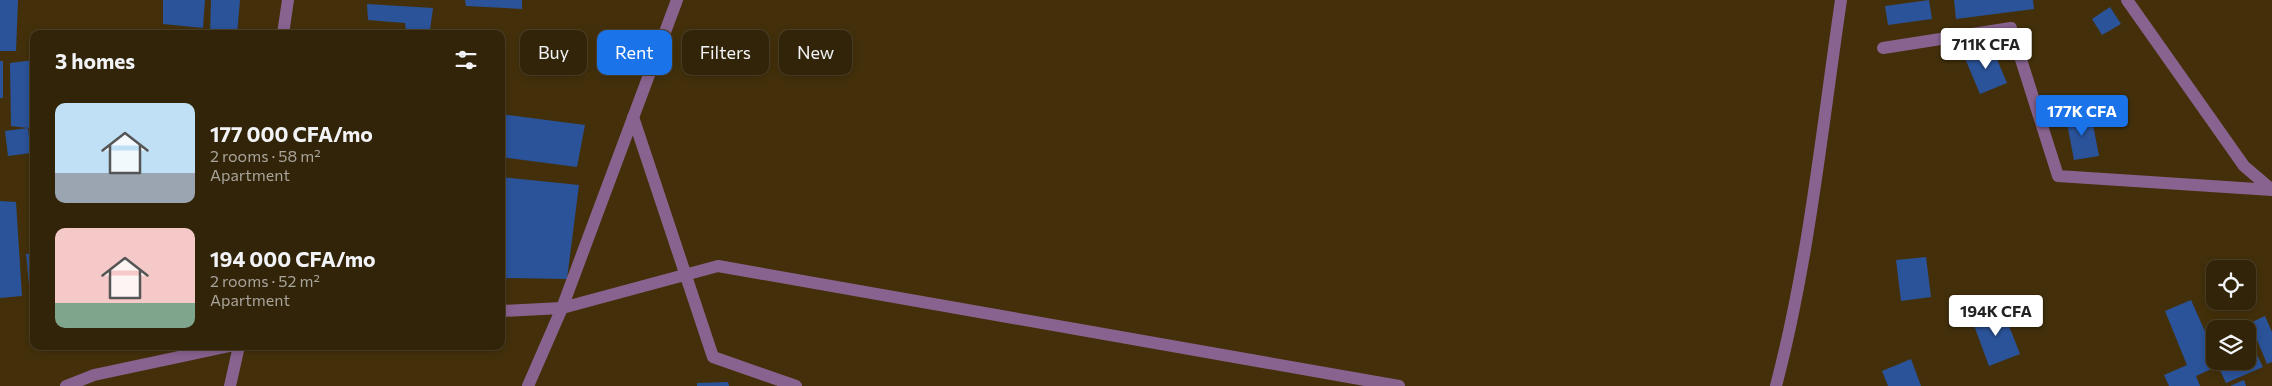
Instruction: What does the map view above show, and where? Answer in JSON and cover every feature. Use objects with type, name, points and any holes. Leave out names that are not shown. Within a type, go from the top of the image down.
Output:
[{"type":"street","points":[[284,30],[288,0]]},
{"type":"street","points":[[528,386],[562,308],[677,0]]},
{"type":"street","points":[[1776,386],[1788,341],[1808,227],[1841,0]]},
{"type":"street","points":[[2127,0],[2244,166],[2272,190]]},
{"type":"street","points":[[1883,48],[2011,28],[2058,176],[2272,190]]},
{"type":"street","points":[[633,117],[713,357],[796,386]]},
{"type":"street","points":[[505,311],[562,308],[718,266],[1398,386]]},
{"type":"street","points":[[66,386],[94,375],[211,350]]},
{"type":"street","points":[[230,386],[239,350]]},
{"type":"building","points":[[0,0],[18,0],[16,51],[0,51]]},
{"type":"building","points":[[163,0],[205,0],[203,28],[163,24]]},
{"type":"building","points":[[211,0],[240,0],[237,30],[210,30]]},
{"type":"building","points":[[465,0],[522,0],[522,9],[466,6]]},
{"type":"building","points":[[1929,0],[1932,19],[1888,25],[1885,6]]},
{"type":"building","points":[[1954,0],[2033,0],[2034,9],[1956,19]]},
{"type":"building","points":[[367,4],[433,8],[430,30],[406,30],[405,23],[368,20]]},
{"type":"building","points":[[2110,7],[2121,24],[2102,35],[2092,19]]},
{"type":"building","points":[[1991,45],[2007,83],[1980,94],[1964,56]]},
{"type":"building","points":[[30,60],[30,128],[11,126],[10,63]]},
{"type":"building","points":[[0,61],[3,61],[3,98],[0,98]]},
{"type":"building","points":[[2091,114],[2099,156],[2074,160],[2066,118]]},
{"type":"building","points":[[505,115],[585,125],[577,167],[505,158]]},
{"type":"building","points":[[28,128],[30,153],[8,156],[5,131]]},
{"type":"building","points":[[505,177],[579,185],[567,279],[505,278]]},
{"type":"building","points":[[0,201],[16,202],[22,296],[0,298]]},
{"type":"building","points":[[26,254],[30,254],[30,295]]},
{"type":"building","points":[[1926,257],[1931,297],[1901,301],[1896,260]]},
{"type":"building","points":[[2191,300],[2206,334],[2206,370],[2209,370],[2196,376],[2200,386],[2169,386],[2164,375],[2187,365],[2165,311]]},
{"type":"building","points":[[2002,308],[2020,354],[1989,366],[1972,320]]},
{"type":"building","points":[[2265,316],[2272,332],[2272,362],[2267,364],[2256,337],[2256,320]]},
{"type":"building","points":[[2256,353],[2263,367],[2226,383],[2220,370],[2256,370]]},
{"type":"building","points":[[1911,359],[1921,386],[1888,386],[1882,371]]},
{"type":"building","points":[[2244,380],[2246,386],[2230,386]]},
{"type":"building","points":[[728,382],[729,386],[697,386],[697,383]]}]
